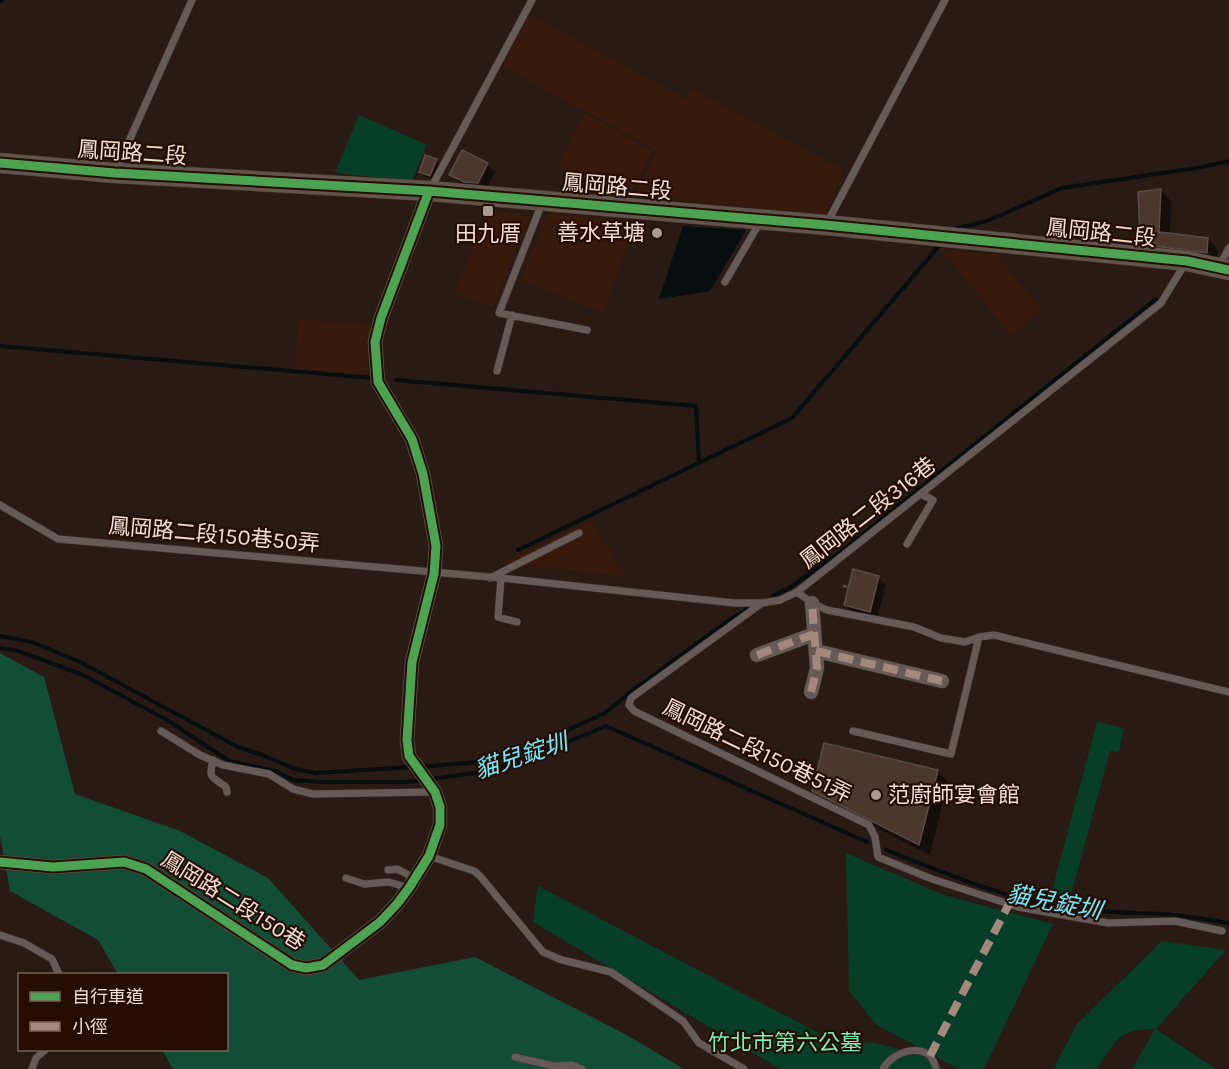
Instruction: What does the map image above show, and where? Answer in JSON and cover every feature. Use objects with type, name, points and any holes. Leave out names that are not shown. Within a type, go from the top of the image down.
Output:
[{"type":"street","name":"鳳岡路二段","points":[[0,163],[115,173],[429,191],[543,200],[1187,261],[1224,269]]},
{"type":"street","points":[[429,191],[381,318],[375,342],[378,382],[412,439],[423,474],[436,546],[434,574],[412,662],[407,740],[409,756],[432,787]]},
{"type":"street","points":[[811,692],[817,668],[812,603]]},
{"type":"street","points":[[757,656],[814,634]]},
{"type":"street","points":[[816,651],[942,681]]},
{"type":"street","name":"鳳岡路二段150巷","points":[[0,862],[53,867],[124,862],[146,869],[292,965],[306,968],[322,964],[380,922],[398,904],[429,856],[440,825],[440,807],[432,787]]},
{"type":"lane","points":[[115,173],[192,0]]},
{"type":"lane","points":[[429,191],[532,0]]},
{"type":"lane","points":[[826,225],[945,0]]},
{"type":"lane","points":[[543,200],[499,313],[587,330]]},
{"type":"lane","points":[[725,282],[762,219]]},
{"type":"lane","points":[[1224,269],[1229,248]]},
{"type":"lane","name":"鳳岡路二段316巷","points":[[1187,261],[1161,303],[797,592],[812,603],[827,609],[914,627],[941,638],[965,642],[994,635],[1229,692]]},
{"type":"lane","points":[[497,371],[512,315]]},
{"type":"lane","points":[[907,544],[933,500],[921,494]]},
{"type":"lane","name":"鳳岡路二段150巷50弄","points":[[0,505],[57,539],[434,574]]},
{"type":"lane","points":[[489,578],[579,533]]},
{"type":"lane","name":"鳳岡路二段150巷51弄","points":[[434,574],[501,578],[734,603],[762,603],[780,600],[797,592]]},
{"type":"lane","points":[[501,578],[498,617],[517,622]]},
{"type":"lane","name":"鳳岡路二段150巷51弄","points":[[762,603],[631,698],[628,705],[634,711],[869,825],[875,837],[878,858],[932,879],[1018,907],[1108,923],[1175,921],[1222,931]]},
{"type":"lane","points":[[853,731],[951,754],[979,637]]},
{"type":"lane","points":[[161,731],[200,755],[223,765],[269,774],[293,789],[313,795],[432,787]]},
{"type":"lane","points":[[213,760],[210,772],[212,779],[225,787],[227,792]]},
{"type":"lane","points":[[429,856],[474,871],[480,876],[543,952],[611,972],[683,1021],[699,1043],[744,1069]]},
{"type":"lane","points":[[388,870],[397,869],[412,883]]},
{"type":"lane","points":[[346,878],[364,884],[412,883]]},
{"type":"lane","points":[[0,935],[24,943],[52,959],[58,973]]},
{"type":"lane","points":[[883,1069],[887,1062],[899,1053],[913,1050],[930,1056],[936,1069]]},
{"type":"lane","points":[[32,1069],[36,1058],[44,1051]]},
{"type":"lane","points":[[515,1057],[554,1066],[572,1065],[582,1069]]},
{"type":"path","points":[[843,586],[849,587]]},
{"type":"shaded area","points":[[530,15],[686,99],[692,89],[844,170],[824,214],[634,196],[658,151],[502,66]]},
{"type":"shaded area","points":[[585,114],[653,151],[630,195],[608,193],[557,165]]},
{"type":"shaded area","points":[[487,211],[530,216],[493,306],[455,294]]},
{"type":"shaded area","points":[[547,214],[635,220],[604,313],[521,280]]},
{"type":"shaded area","points":[[683,226],[746,230],[710,291],[659,299]]},
{"type":"shaded area","points":[[943,251],[995,254],[1041,309],[1011,336]]},
{"type":"shaded area","points":[[299,319],[371,325],[367,376],[294,373]]},
{"type":"shaded area","points":[[590,521],[625,576],[502,563]]},
{"type":"green space","points":[[359,115],[427,145],[412,181],[335,173]]},
{"type":"green space","points":[[0,653],[44,677],[75,794],[180,831],[268,878],[359,980],[475,957],[625,1034],[684,1069],[173,1069],[163,1051],[228,1051],[228,973],[117,973],[98,940],[10,891],[0,836]]},
{"type":"green space","points":[[1097,722],[1124,728],[1119,752],[1110,751],[1069,902],[1050,898]]},
{"type":"green space","points":[[846,853],[944,895],[1053,924],[984,1069],[959,1069],[877,1025],[849,991]]},
{"type":"green space","name":"竹北市第六公墓","points":[[538,886],[832,1040],[875,1043],[924,1056],[944,1069],[780,1069],[533,922]]},
{"type":"green space","points":[[1162,941],[1226,950],[1156,1029],[1216,1069],[1132,1069],[1155,1029],[1133,1031],[1119,1038],[1097,1069],[1053,1069],[1077,1024]]},
{"type":"building","points":[[462,150],[488,163],[478,183],[464,182],[449,175]]},
{"type":"building","points":[[425,155],[437,159],[430,176],[419,172]]},
{"type":"building","points":[[1161,189],[1159,232],[1208,238],[1207,253],[1154,246],[1153,235],[1140,234],[1138,192]]},
{"type":"building","points":[[853,569],[879,576],[870,612],[844,605]]},
{"type":"building","name":"范廚師宴會館","points":[[824,743],[938,770],[919,845],[812,791]]},
{"type":"waterway","points":[[957,228],[987,221],[1062,188],[1229,161]]},
{"type":"waterway","points":[[518,550],[792,418],[939,246]]},
{"type":"waterway","points":[[773,596],[789,588],[838,554],[1156,299]]},
{"type":"waterway","points":[[0,346],[373,378]]},
{"type":"waterway","points":[[396,380],[696,406],[699,462]]},
{"type":"waterway","points":[[420,767],[489,761],[520,752],[605,713],[729,620],[748,609]]},
{"type":"waterway","points":[[0,636],[32,642],[80,662],[238,747],[295,769],[316,773],[412,767]]},
{"type":"waterway","name":"貓兒錠圳","points":[[0,648],[18,651],[81,674],[167,720],[229,761],[276,771],[293,780],[322,782],[424,780]]},
{"type":"waterway","name":"貓兒錠圳","points":[[431,779],[482,772],[521,761],[606,726],[867,842]]},
{"type":"waterway","name":"貓兒錠圳","points":[[886,850],[974,884],[1042,904],[1077,910],[1186,916],[1229,923]]},
{"type":"marked path","points":[[811,692],[817,668],[812,603]]},
{"type":"marked path","points":[[757,655],[814,634]]},
{"type":"marked path","points":[[816,651],[942,681]]},
{"type":"marked path","points":[[930,1056],[1009,904]]},
{"type":"cycle path","points":[[0,163],[115,173],[429,191],[826,225],[1187,261],[1229,270]]},
{"type":"cycle path","points":[[0,862],[53,867],[124,862],[146,869],[292,965],[306,968],[323,965],[380,922],[409,888],[429,856],[440,825],[440,807],[435,792],[409,756],[407,740],[412,662],[434,574],[436,546],[423,474],[412,439],[378,382],[375,342],[381,318],[429,191]]},
{"type":"place","name":"田九厝","points":[[488,211]]},
{"type":"place","name":"善水草塘","points":[[657,233]]},
{"type":"place","name":"范廚師宴會館","points":[[876,795]]}]
